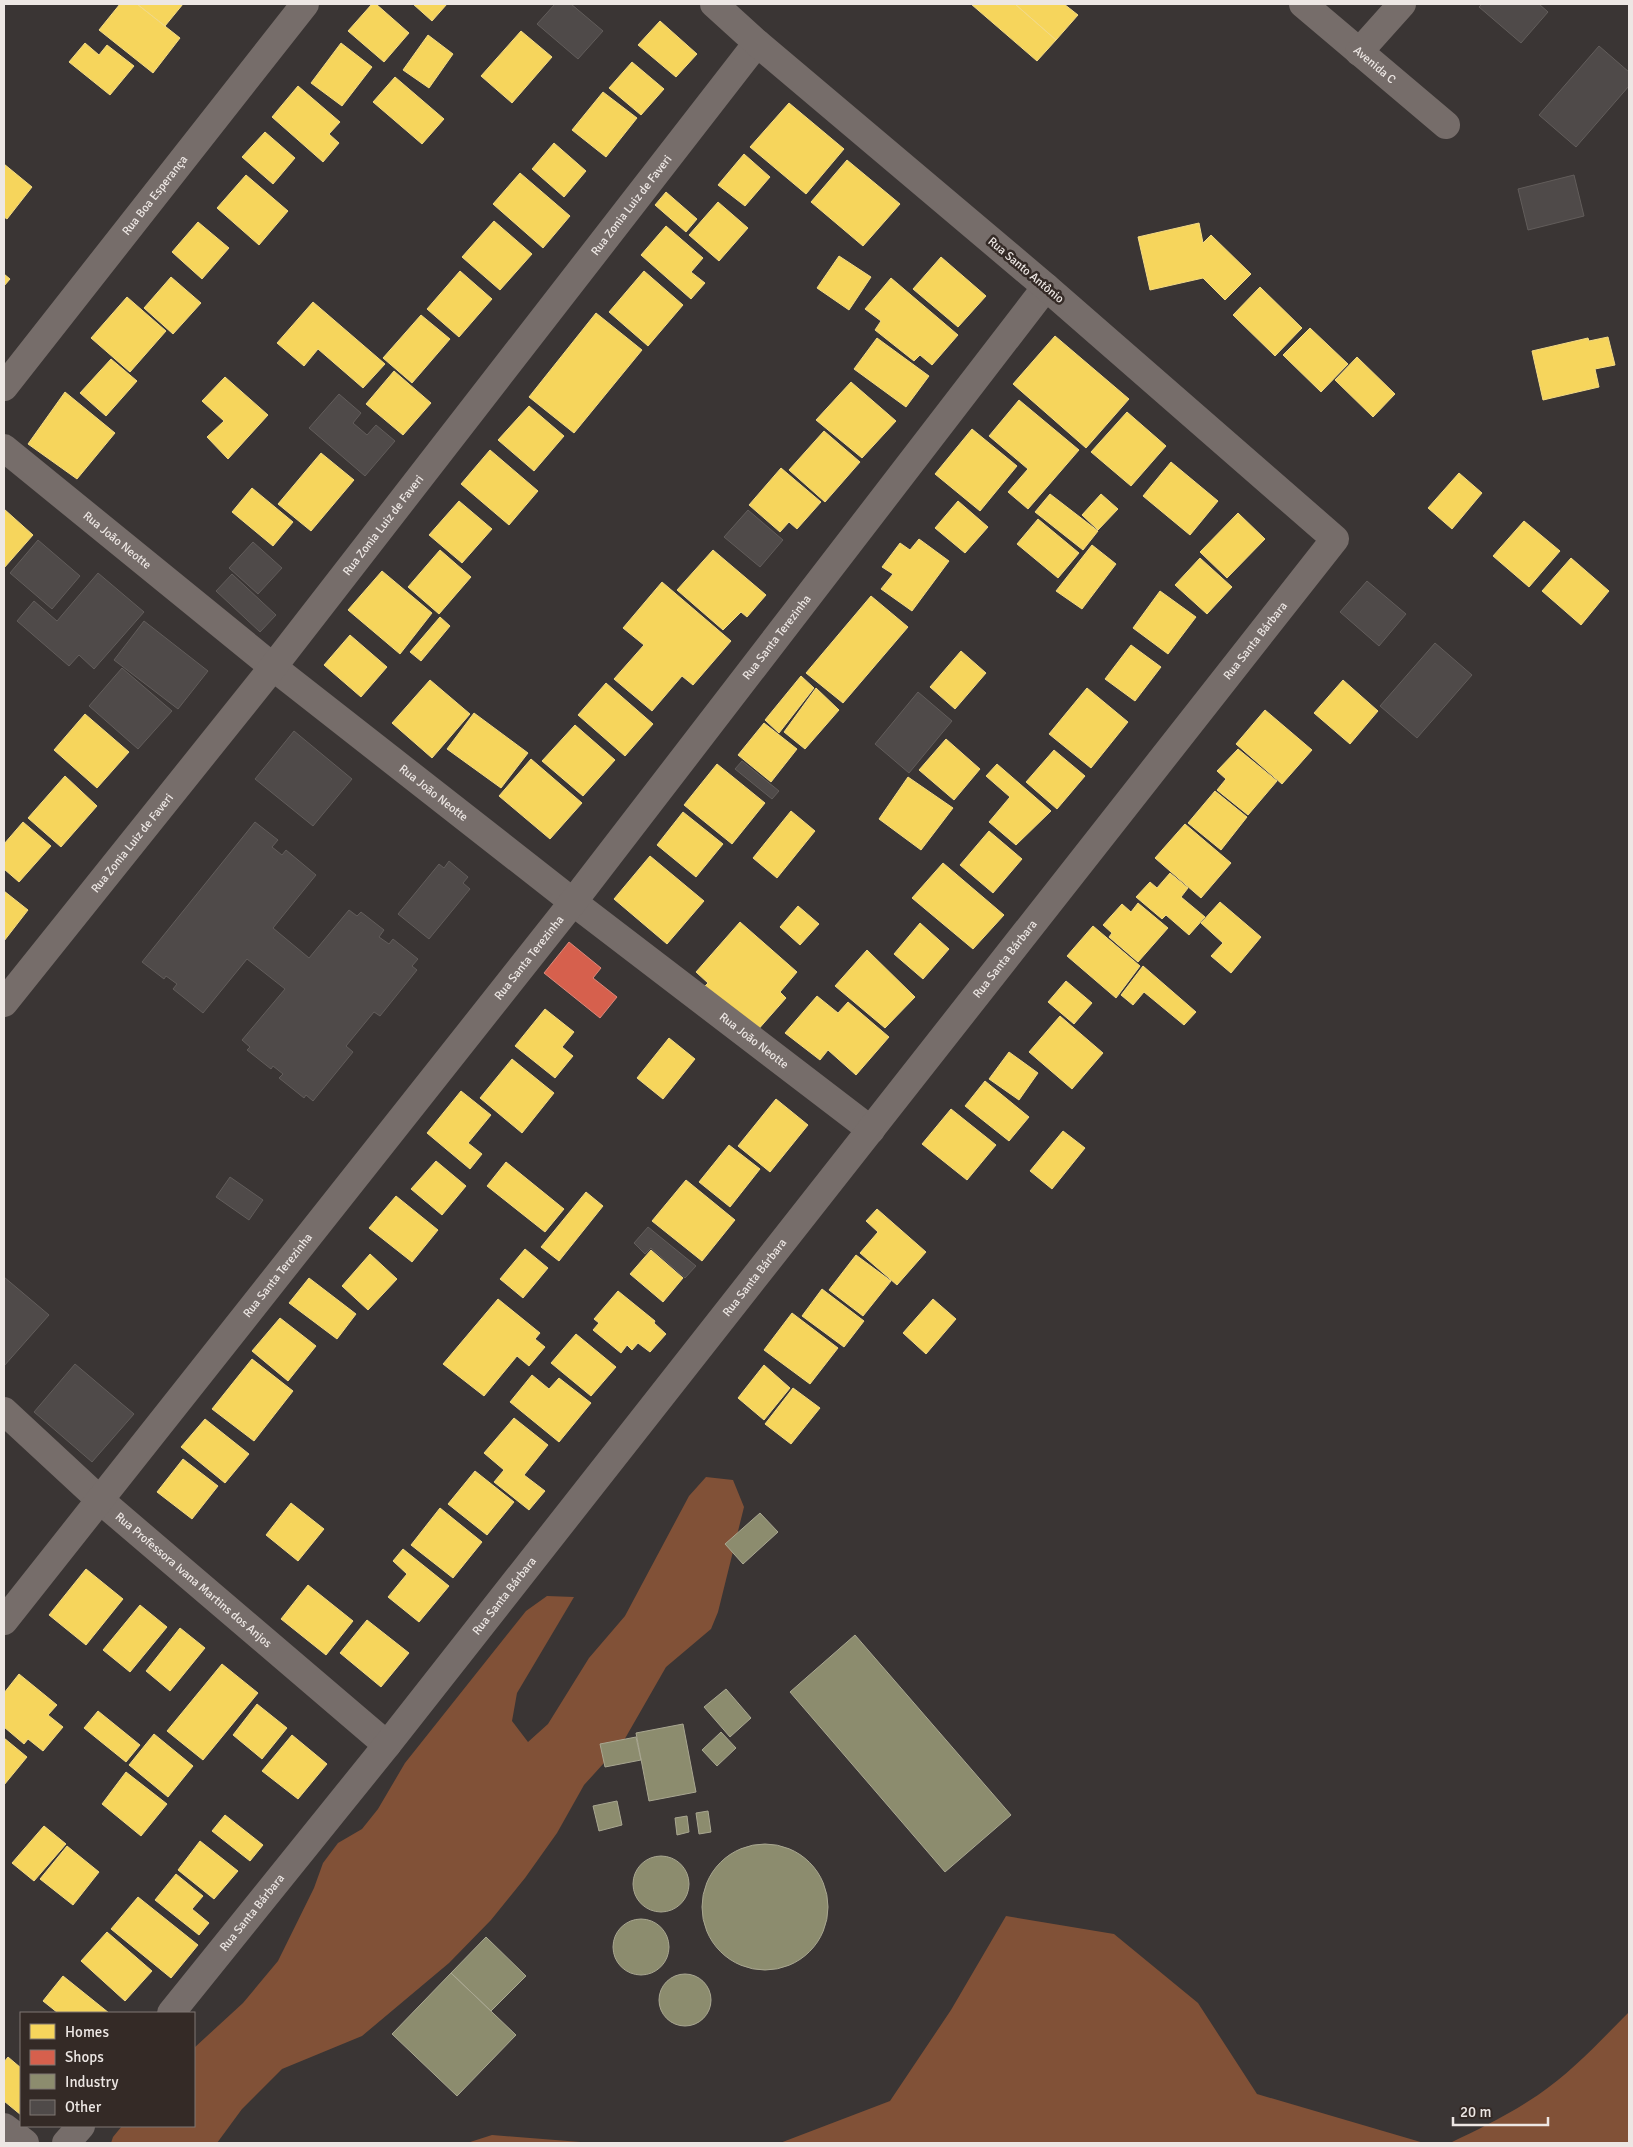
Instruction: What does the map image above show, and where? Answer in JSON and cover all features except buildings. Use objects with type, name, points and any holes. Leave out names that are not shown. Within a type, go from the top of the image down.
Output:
[{"type":"street","name":"Rua Boa Esperança","points":[[4,387],[305,4]]},
{"type":"street","name":"Rua Santo Antônio","points":[[714,4],[757,43],[1046,287],[1335,539]]},
{"type":"street","name":"Avenida C","points":[[1303,4],[1446,125]]},
{"type":"street","points":[[1359,52],[1402,4]]},
{"type":"street","name":"Rua Zonia Luiz de Faveri","points":[[4,1003],[273,667],[757,43]]},
{"type":"street","name":"Rua Santa Terezinha","points":[[4,1621],[573,902],[1046,287]]},
{"type":"street","name":"Rua João Neotte","points":[[4,448],[273,667],[573,902],[872,1130]]},
{"type":"street","name":"Rua Santa Bárbara","points":[[172,2012],[387,1745],[1335,539]]},
{"type":"street","name":"Rua Professora Ivana Martins dos Anjos","points":[[4,1411],[100,1500],[387,1745]]},
{"type":"street","points":[[4,2127],[25,2143]]},
{"type":"street","points":[[66,2143],[79,2127]]},
{"type":"shaded area","points":[[706,1477],[733,1480],[744,1507],[718,1612],[711,1629],[666,1667],[623,1742],[584,1785],[557,1833],[525,1878],[491,1920],[449,1963],[362,2036],[282,2069],[242,2109],[217,2143],[111,2143],[113,2137],[121,2127],[195,2127],[195,2047],[243,2003],[278,1961],[314,1888],[323,1863],[338,1843],[362,1829],[378,1809],[405,1763],[526,1611],[547,1596],[574,1597],[517,1693],[512,1721],[528,1742],[548,1724],[589,1658],[625,1616],[689,1496]]},
{"type":"shaded area","points":[[1006,1916],[1114,1934],[1198,2003],[1257,2094],[1424,2143],[780,2143],[890,2101],[951,2010]]},
{"type":"shaded area","points":[[1629,2012],[1629,2143],[1450,2143],[1506,2115],[1550,2086],[1585,2056]]},
{"type":"shaded area","points":[[492,2135],[593,2143],[467,2143]]}]
